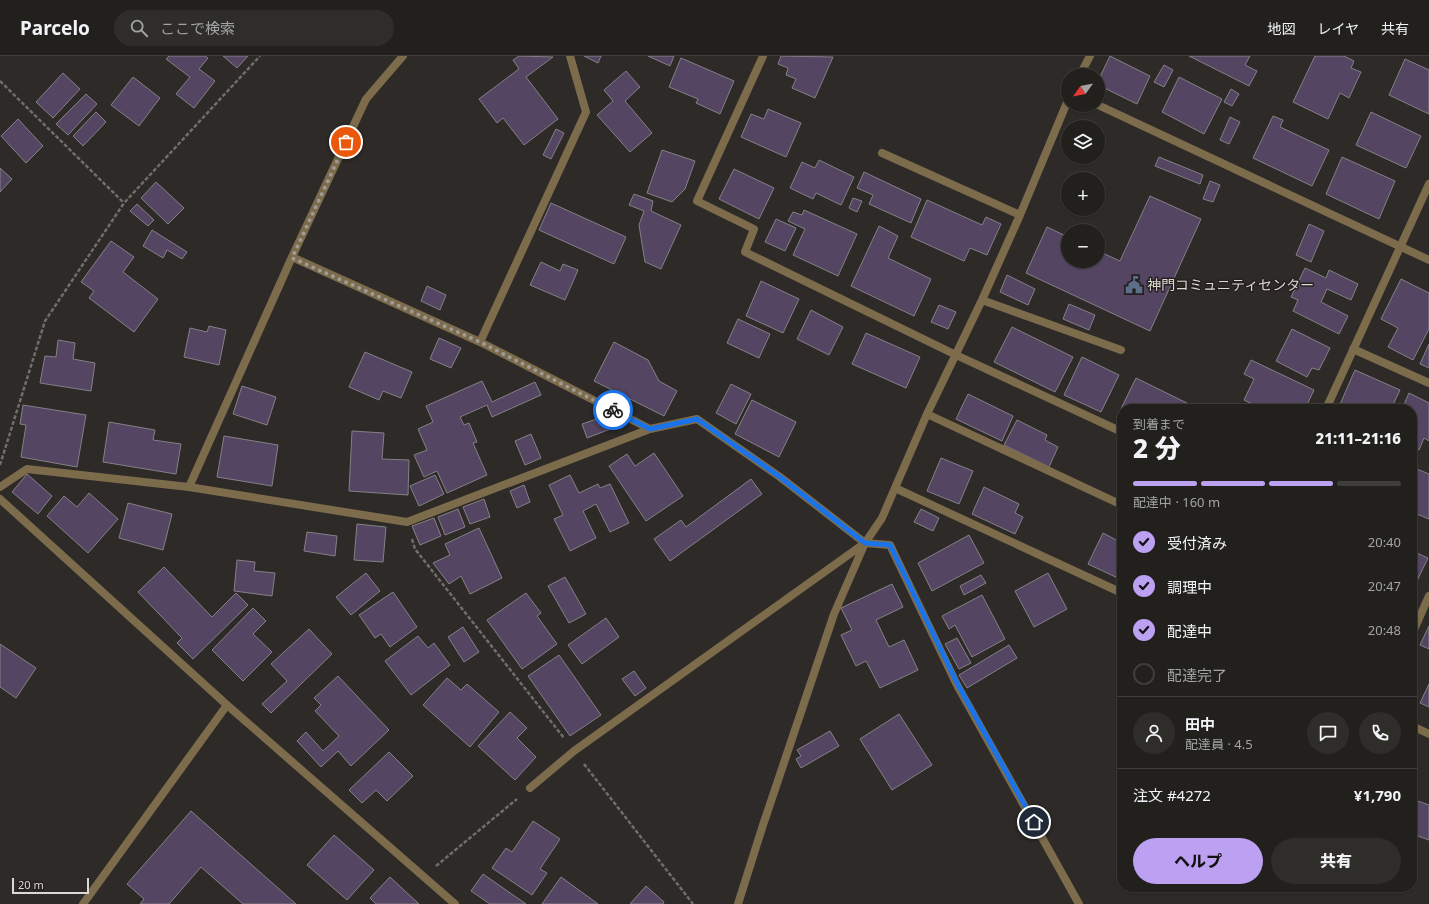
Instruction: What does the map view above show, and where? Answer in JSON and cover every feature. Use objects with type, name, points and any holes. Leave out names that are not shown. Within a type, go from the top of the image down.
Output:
[{"type":"street","points":[[189,487],[292,258],[366,99],[403,56]]},
{"type":"street","points":[[480,342],[586,112],[570,56]]},
{"type":"street","points":[[763,56],[697,201],[754,229],[745,252],[1117,430]]},
{"type":"street","points":[[1084,68],[1090,56]]},
{"type":"street","points":[[1105,108],[1429,260]]},
{"type":"street","points":[[738,904],[765,817],[834,614],[865,543],[882,518],[926,414],[982,300],[1020,215],[1063,112]]},
{"type":"street","points":[[882,153],[1020,215]]},
{"type":"street","points":[[1328,404],[1429,184]]},
{"type":"street","points":[[292,258],[480,342],[650,429]]},
{"type":"street","points":[[982,300],[1121,350]]},
{"type":"street","points":[[1353,349],[1429,383]]},
{"type":"street","points":[[926,414],[1117,503]]},
{"type":"street","points":[[0,487],[27,469],[189,487],[407,522],[650,429],[697,419],[780,477],[865,543],[890,545],[958,685],[1079,904]]},
{"type":"street","points":[[895,488],[1117,591]]},
{"type":"street","points":[[0,499],[226,705],[454,904]]},
{"type":"street","points":[[530,788],[574,751],[865,543]]},
{"type":"street","points":[[1417,623],[1429,596]]},
{"type":"street","points":[[83,904],[226,705]]},
{"type":"street","points":[[1417,728],[1429,734]]},
{"type":"path","points":[[0,466],[45,321],[124,203],[260,56]]},
{"type":"path","points":[[0,81],[124,203]]},
{"type":"path","points":[[407,522],[415,549],[693,904]]},
{"type":"path","points":[[423,876],[530,788]]},
{"type":"building","points":[[169,56],[205,56],[208,58],[199,69],[215,81],[194,108],[176,94],[190,77],[166,59]]},
{"type":"building","points":[[223,56],[248,56],[237,68]]},
{"type":"building","points":[[519,56],[553,57],[526,77],[558,119],[524,145],[503,118],[497,123],[479,99],[519,69],[513,60]]},
{"type":"building","points":[[584,56],[601,56],[598,63]]},
{"type":"building","points":[[648,56],[674,56],[670,66]]},
{"type":"building","points":[[781,56],[833,57],[815,98],[792,88],[796,79],[786,75],[788,68],[778,64]]},
{"type":"building","points":[[1110,56],[1150,76],[1137,104],[1105,88],[1104,68]]},
{"type":"building","points":[[1189,56],[1250,56],[1245,65],[1257,71],[1249,86]]},
{"type":"building","points":[[1315,56],[1344,56],[1354,61],[1351,68],[1361,72],[1349,98],[1340,93],[1328,119],[1293,102]]},
{"type":"building","points":[[681,58],[734,81],[720,114],[696,103],[698,99],[669,87]]},
{"type":"building","points":[[1405,59],[1429,70],[1429,114],[1389,95]]},
{"type":"building","points":[[1164,65],[1173,70],[1164,87],[1154,82]]},
{"type":"building","points":[[626,71],[640,87],[625,101],[652,133],[630,152],[597,115],[613,101],[604,90]]},
{"type":"building","points":[[63,73],[80,89],[53,118],[36,102]]},
{"type":"building","points":[[133,77],[160,98],[139,126],[111,105]]},
{"type":"building","points":[[1179,77],[1222,99],[1204,134],[1162,112]]},
{"type":"building","points":[[1231,89],[1239,94],[1232,106],[1224,102]]},
{"type":"building","points":[[86,94],[97,104],[68,135],[56,124]]},
{"type":"building","points":[[768,109],[801,123],[786,157],[741,137],[751,114],[764,119]]},
{"type":"building","points":[[96,112],[106,122],[83,146],[73,136]]},
{"type":"building","points":[[1371,112],[1421,136],[1406,168],[1356,145]]},
{"type":"building","points":[[1273,116],[1283,120],[1280,127],[1329,150],[1312,186],[1253,158]]},
{"type":"building","points":[[1230,117],[1240,122],[1229,144],[1220,140]]},
{"type":"building","points":[[18,119],[43,146],[26,163],[1,136]]},
{"type":"building","points":[[556,129],[564,133],[551,159],[543,155]]},
{"type":"building","points":[[662,150],[695,161],[685,189],[672,202],[647,193]]},
{"type":"building","points":[[1159,157],[1203,175],[1200,184],[1155,166]]},
{"type":"building","points":[[1342,157],[1395,181],[1379,219],[1326,194]]},
{"type":"building","points":[[819,160],[854,177],[841,205],[816,193],[813,199],[790,188],[802,162],[815,168]]},
{"type":"building","points":[[0,168],[12,179],[0,192]]},
{"type":"building","points":[[734,169],[774,188],[759,219],[719,199]]},
{"type":"building","points":[[864,172],[921,199],[911,223],[869,204],[873,195],[857,188]]},
{"type":"building","points":[[1210,181],[1220,185],[1213,202],[1203,199]]},
{"type":"building","points":[[156,182],[184,208],[168,224],[141,198]]},
{"type":"building","points":[[634,194],[653,201],[651,211],[681,225],[661,269],[645,262],[639,225],[644,211],[629,205]]},
{"type":"building","points":[[1150,196],[1201,219],[1150,331],[1026,273],[1047,227],[1061,234],[1061,268],[1105,268],[1105,254],[1120,261]]},
{"type":"building","points":[[853,198],[862,201],[857,212],[849,208]]},
{"type":"building","points":[[927,200],[982,225],[986,217],[1001,224],[987,255],[970,248],[964,261],[911,237]]},
{"type":"building","points":[[551,203],[626,237],[614,264],[539,230]]},
{"type":"building","points":[[137,204],[154,220],[148,226],[130,211]]},
{"type":"building","points":[[804,210],[857,234],[838,276],[793,255],[805,229],[788,221],[793,212],[802,215]]},
{"type":"building","points":[[776,219],[796,228],[785,251],[765,242]]},
{"type":"building","points":[[1309,224],[1324,231],[1311,262],[1296,255]]},
{"type":"building","points":[[879,226],[898,236],[888,258],[931,279],[914,316],[851,286]]},
{"type":"building","points":[[152,230],[187,252],[182,259],[167,250],[163,258],[143,246]]},
{"type":"building","points":[[111,241],[134,257],[123,272],[158,299],[134,332],[89,298],[94,291],[81,282]]},
{"type":"building","points":[[541,262],[560,271],[563,264],[578,270],[565,300],[530,285]]},
{"type":"building","points":[[1305,268],[1326,278],[1329,270],[1358,284],[1351,300],[1327,289],[1321,302],[1348,316],[1339,334],[1293,311],[1298,300],[1291,297]]},
{"type":"building","points":[[1007,275],[1035,289],[1028,305],[1000,292]]},
{"type":"building","points":[[1401,279],[1429,293],[1429,329],[1413,360],[1388,347],[1398,328],[1381,319]]},
{"type":"building","points":[[761,281],[799,299],[783,333],[746,316]]},
{"type":"building","points":[[427,286],[446,295],[440,310],[421,301]]},
{"type":"building","points":[[1069,304],[1095,315],[1089,330],[1063,319]]},
{"type":"building","points":[[939,305],[956,312],[948,329],[931,322]]},
{"type":"building","points":[[811,310],[843,327],[829,355],[797,339]]},
{"type":"building","points":[[738,319],[770,334],[759,358],[727,343]]},
{"type":"building","points":[[209,326],[226,330],[219,365],[184,357],[190,328],[207,332]]},
{"type":"building","points":[[1012,327],[1073,357],[1055,392],[994,362]]},
{"type":"building","points":[[1292,329],[1330,348],[1319,370],[1312,368],[1307,377],[1276,361]]},
{"type":"building","points":[[866,333],[920,357],[906,388],[852,364]]},
{"type":"building","points":[[439,338],[461,348],[451,368],[430,359]]},
{"type":"building","points":[[58,340],[75,343],[73,359],[95,363],[91,391],[40,383],[45,356],[56,357]]},
{"type":"building","points":[[614,342],[648,360],[659,381],[677,391],[664,416],[594,381]]},
{"type":"building","points":[[1429,344],[1429,368],[1420,364]]},
{"type":"building","points":[[365,352],[412,372],[401,398],[383,391],[379,400],[349,387]]},
{"type":"building","points":[[1082,357],[1119,375],[1101,412],[1064,395]]},
{"type":"building","points":[[1251,360],[1314,390],[1307,404],[1252,404],[1244,400],[1254,379],[1244,374]]},
{"type":"building","points":[[1355,370],[1400,390],[1393,404],[1340,404]]},
{"type":"building","points":[[1136,378],[1189,404],[1123,404]]},
{"type":"building","points":[[482,381],[492,402],[535,382],[541,395],[492,417],[487,405],[460,417],[464,425],[469,423],[477,442],[473,443],[487,475],[447,493],[437,471],[424,477],[414,455],[427,450],[418,429],[433,422],[426,406]]},
{"type":"building","points":[[731,384],[751,394],[736,424],[716,413]]},
{"type":"building","points":[[242,386],[276,397],[267,425],[233,414]]},
{"type":"building","points":[[1409,393],[1429,403],[1429,441],[1424,438],[1419,450],[1417,449],[1417,404],[1404,404]]},
{"type":"building","points":[[968,394],[1013,416],[1002,441],[956,419]]},
{"type":"building","points":[[752,400],[796,422],[779,457],[735,434]]},
{"type":"building","points":[[23,405],[86,415],[77,467],[21,457],[26,425],[20,424]]},
{"type":"building","points":[[608,415],[613,428],[587,438],[582,424]]},
{"type":"building","points":[[1017,420],[1047,435],[1045,440],[1058,447],[1049,467],[1004,445]]},
{"type":"building","points":[[109,422],[155,430],[153,440],[181,444],[176,474],[103,462]]},
{"type":"building","points":[[352,431],[384,433],[382,459],[409,460],[408,495],[349,491]]},
{"type":"building","points":[[531,434],[541,458],[525,465],[515,441]]},
{"type":"building","points":[[224,436],[278,445],[272,486],[217,477]]},
{"type":"building","points":[[654,453],[683,496],[646,521],[609,466],[627,454],[635,466]]},
{"type":"building","points":[[941,458],[973,471],[959,504],[927,491]]},
{"type":"building","points":[[1417,469],[1429,474],[1429,519],[1417,514]]},
{"type":"building","points":[[27,474],[52,496],[38,514],[12,492]]},
{"type":"building","points":[[435,475],[444,494],[419,506],[410,486]]},
{"type":"building","points":[[570,475],[579,493],[598,484],[600,488],[610,484],[629,523],[610,532],[596,504],[583,511],[596,538],[570,551],[554,519],[563,515],[549,485]]},
{"type":"building","points":[[751,479],[762,494],[670,561],[654,539],[681,520],[686,527]]},
{"type":"building","points":[[524,485],[530,502],[517,508],[510,491]]},
{"type":"building","points":[[984,487],[1019,504],[1015,513],[1023,517],[1015,534],[972,514]]},
{"type":"building","points":[[89,493],[118,519],[88,553],[47,516],[64,496],[77,507]]},
{"type":"building","points":[[484,499],[490,517],[470,524],[463,507]]},
{"type":"building","points":[[128,503],[172,514],[163,550],[119,538]]},
{"type":"building","points":[[458,509],[465,527],[445,535],[438,517]]},
{"type":"building","points":[[921,509],[939,518],[933,531],[914,522]]},
{"type":"building","points":[[434,518],[441,536],[420,545],[412,526]]},
{"type":"building","points":[[357,524],[386,527],[383,562],[354,560]]},
{"type":"building","points":[[479,528],[502,578],[470,594],[461,576],[449,584],[433,563],[450,555],[445,544]]},
{"type":"building","points":[[307,532],[337,536],[335,556],[304,551]]},
{"type":"building","points":[[1103,533],[1117,540],[1117,578],[1088,564]]},
{"type":"building","points":[[969,535],[984,563],[932,591],[918,563]]},
{"type":"building","points":[[1417,553],[1428,558],[1417,581]]},
{"type":"building","points":[[237,560],[255,562],[254,571],[275,573],[272,596],[234,591]]},
{"type":"building","points":[[164,567],[212,617],[236,593],[248,605],[193,659],[177,643],[182,638],[138,592]]},
{"type":"building","points":[[366,573],[380,591],[351,615],[336,597]]},
{"type":"building","points":[[1048,573],[1067,609],[1034,627],[1015,591]]},
{"type":"building","points":[[981,575],[986,583],[964,595],[960,586]]},
{"type":"building","points":[[565,577],[586,614],[569,623],[548,586]]},
{"type":"building","points":[[892,584],[903,607],[876,620],[889,647],[904,640],[918,670],[880,688],[866,661],[856,666],[841,635],[852,630],[841,608]]},
{"type":"building","points":[[393,592],[417,627],[390,647],[381,634],[375,638],[359,615]]},
{"type":"building","points":[[526,593],[541,613],[537,616],[557,644],[522,669],[487,620]]},
{"type":"building","points":[[982,595],[1005,639],[972,657],[955,625],[949,629],[942,616]]},
{"type":"building","points":[[253,608],[266,621],[253,634],[272,652],[243,681],[212,650]]},
{"type":"building","points":[[606,618],[619,637],[582,664],[568,645]]},
{"type":"building","points":[[1429,626],[1429,649],[1420,645]]},
{"type":"building","points":[[463,627],[479,652],[464,662],[448,637]]},
{"type":"building","points":[[309,629],[332,654],[271,713],[262,704],[287,681],[271,664]]},
{"type":"building","points":[[418,636],[428,648],[434,643],[450,665],[411,695],[385,661]]},
{"type":"building","points":[[957,638],[971,663],[959,669],[945,644]]},
{"type":"building","points":[[0,644],[36,668],[16,698],[0,687]]},
{"type":"building","points":[[1009,645],[1017,658],[967,688],[959,675]]},
{"type":"building","points":[[559,655],[601,715],[570,736],[528,676]]},
{"type":"building","points":[[634,671],[646,688],[635,696],[622,679]]},
{"type":"building","points":[[338,676],[389,730],[351,766],[338,751],[321,767],[297,741],[306,732],[323,751],[339,736],[315,711],[321,705],[314,698]]},
{"type":"building","points":[[447,678],[461,690],[467,684],[499,712],[470,747],[423,705]]},
{"type":"building","points":[[1429,684],[1429,707],[1420,703]]},
{"type":"building","points":[[510,712],[527,728],[517,738],[536,757],[515,780],[478,746]]},
{"type":"building","points":[[899,714],[932,765],[892,790],[860,739]]},
{"type":"building","points":[[830,731],[839,746],[801,768],[796,759],[801,756],[797,750]]},
{"type":"building","points":[[389,752],[413,776],[387,801],[376,790],[362,803],[349,790]]},
{"type":"building","points":[[1417,801],[1429,805],[1429,840],[1417,836]]},
{"type":"building","points":[[191,811],[296,904],[243,904],[201,867],[169,904],[140,904],[144,899],[127,884]]},
{"type":"building","points":[[533,821],[560,839],[540,869],[547,873],[532,895],[492,868],[506,848],[512,852]]},
{"type":"building","points":[[334,835],[374,870],[347,900],[307,865]]},
{"type":"building","points":[[483,874],[526,904],[490,904],[471,891]]},
{"type":"building","points":[[390,877],[419,904],[376,904],[370,898]]},
{"type":"building","points":[[561,877],[598,904],[542,904]]},
{"type":"building","points":[[646,886],[664,902],[663,904],[630,904]]},
{"type":"way so far","points":[[346,142],[292,258],[480,342],[613,410]]},
{"type":"place","name":"神門コミュニティセンター","points":[[1134,285]]},
{"type":"route","points":[[613,410],[650,429],[697,419],[780,477],[865,543],[890,545],[958,685],[1034,822]]}]
